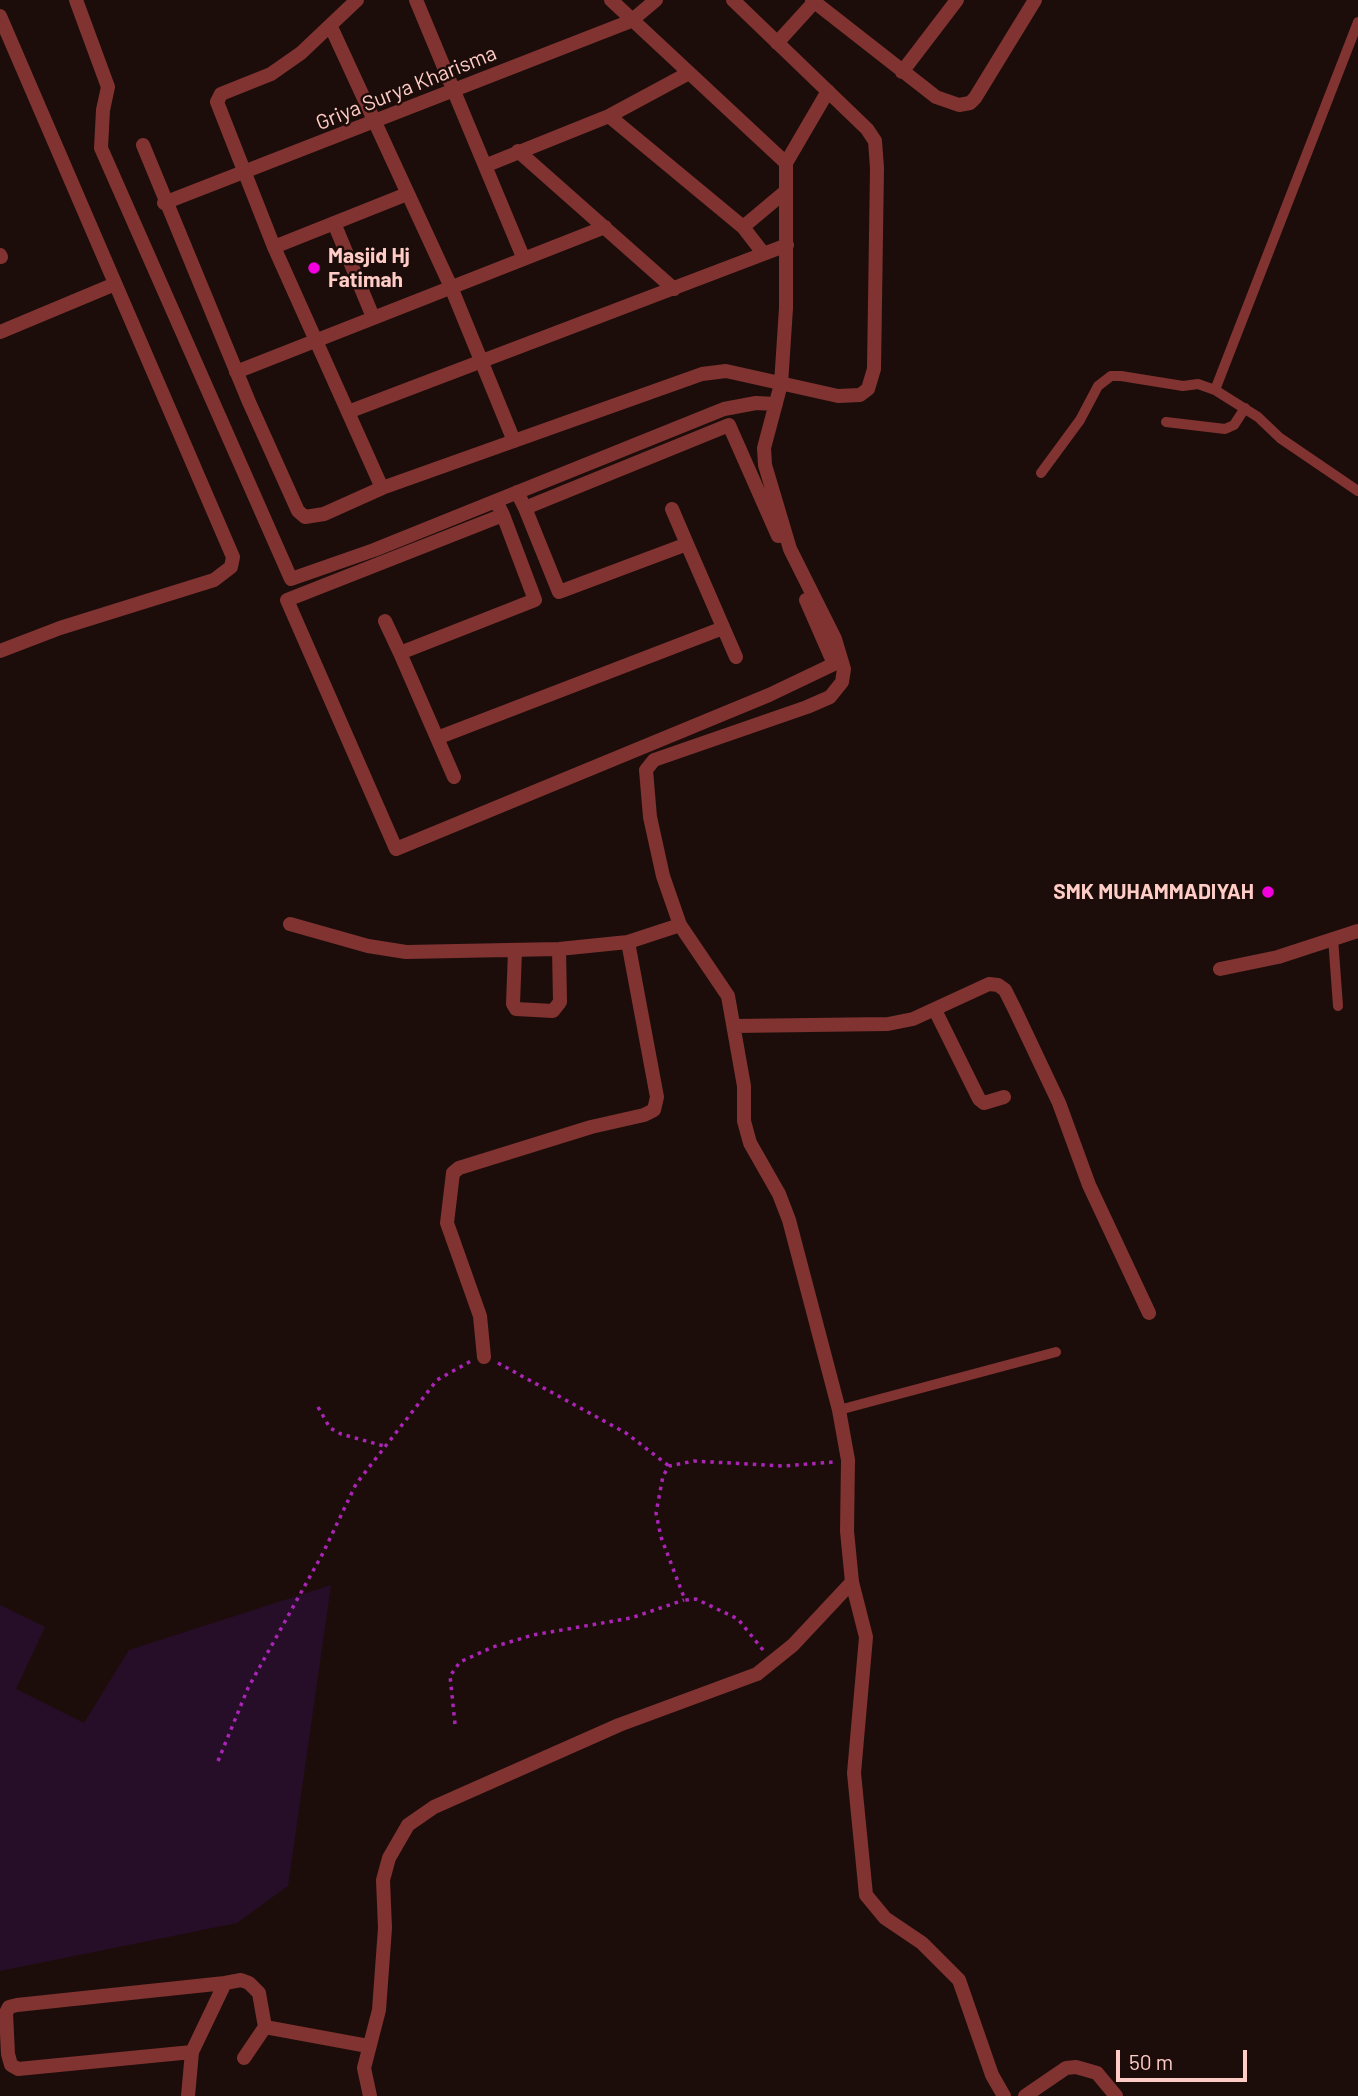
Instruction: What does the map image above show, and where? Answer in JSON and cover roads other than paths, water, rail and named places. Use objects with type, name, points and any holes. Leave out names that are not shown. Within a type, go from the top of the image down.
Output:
[{"type":"street","points":[[76,0],[108,87],[103,110],[101,148],[291,579],[374,550],[724,410],[756,403],[776,404]]},
{"type":"street","points":[[357,0],[331,27],[271,74],[218,97],[274,247],[382,488]]},
{"type":"street","points":[[611,0],[687,74],[786,163]]},
{"type":"street","name":"Griya Surya Kharisma","points":[[164,203],[631,21],[656,0]]},
{"type":"street","points":[[143,145],[164,203],[236,372],[302,516],[309,518],[324,514],[382,488],[702,374],[726,371],[850,398],[868,389],[873,380],[877,154],[867,128],[733,0]]},
{"type":"street","points":[[902,72],[957,0]]},
{"type":"street","points":[[777,43],[814,1],[936,97],[952,104],[970,103],[1035,0]]},
{"type":"street","points":[[421,1],[453,91],[487,165],[523,257]]},
{"type":"street","points":[[0,16],[233,557],[231,567],[214,580],[60,628],[0,651]]},
{"type":"street","points":[[331,27],[451,287],[514,441]]},
{"type":"street","points":[[487,165],[609,116],[687,74]]},
{"type":"street","points":[[828,91],[786,163],[787,245],[781,384],[764,448],[769,482],[790,549],[835,639],[843,674],[837,691],[830,696],[654,760],[646,769],[649,817],[663,876],[680,925],[728,996],[744,1086],[744,1121],[750,1143],[779,1194],[789,1220],[839,1410],[848,1460],[846,1531],[852,1582],[866,1637],[854,1773],[866,1895],[885,1918],[922,1943],[959,1980],[992,2075],[1004,2096]]},
{"type":"street","points":[[609,116],[743,227],[763,253]]},
{"type":"street","points":[[518,151],[674,289]]},
{"type":"street","points":[[743,227],[786,191]]},
{"type":"street","points":[[274,247],[407,194]]},
{"type":"street","points":[[334,223],[373,317]]},
{"type":"street","points":[[236,372],[605,227]]},
{"type":"street","points":[[348,412],[787,245]]},
{"type":"street","points":[[0,332],[116,284]]},
{"type":"street","points":[[503,514],[287,600],[396,849],[769,695],[834,664],[729,425],[525,508]]},
{"type":"street","points":[[517,492],[559,592]]},
{"type":"street","points":[[496,501],[535,600]]},
{"type":"street","points":[[672,509],[736,657]]},
{"type":"street","points":[[510,532],[531,523]]},
{"type":"street","points":[[400,653],[687,544]]},
{"type":"street","points":[[384,621],[454,777]]},
{"type":"street","points":[[437,738],[723,628]]},
{"type":"street","points":[[290,924],[391,950],[515,951],[628,942],[680,925]]},
{"type":"street","points":[[1220,970],[1278,957],[1358,931]]},
{"type":"street","points":[[484,1357],[480,1316],[447,1223],[453,1173],[459,1168],[654,1110],[657,1097],[628,942]]},
{"type":"street","points":[[515,951],[514,1006],[521,1011],[553,1011],[560,1002],[559,949]]},
{"type":"street","points":[[734,1026],[888,1024],[935,1010],[989,984],[1005,990],[1059,1103],[1089,1185],[1149,1312]]},
{"type":"street","points":[[935,1010],[979,1099],[984,1102],[1004,1097]]},
{"type":"street","points":[[370,2096],[364,2068],[379,2010],[385,1928],[383,1880],[389,1858],[408,1825],[435,1807],[619,1725],[757,1674],[773,1663],[852,1582]]},
{"type":"street","points":[[192,2052],[18,2069],[11,2065],[8,2054],[6,2013],[9,2007],[17,2005],[241,1980],[259,1993],[265,2028],[244,2058]]},
{"type":"street","points":[[188,2096],[192,2052],[225,1983]]},
{"type":"street","points":[[265,2028],[368,2046]]},
{"type":"street","points":[[1025,2096],[1066,2068],[1076,2067],[1097,2073],[1116,2096]]},
{"type":"lane","points":[[1215,390],[1358,22]]},
{"type":"lane","points":[[1041,473],[1080,420],[1098,386],[1111,376],[1183,386],[1198,384],[1215,390],[1245,408],[1280,438],[1358,491]]},
{"type":"lane","points":[[1167,422],[1225,429],[1234,425],[1245,408]]},
{"type":"lane","points":[[1333,938],[1338,1006]]},
{"type":"lane","points":[[839,1410],[1056,1352]]},
{"type":"place","name":"Masjid Hj Fatimah","points":[[314,268]]},
{"type":"place","name":"SMK MUHAMMADIYAH","points":[[1268,892]]}]
